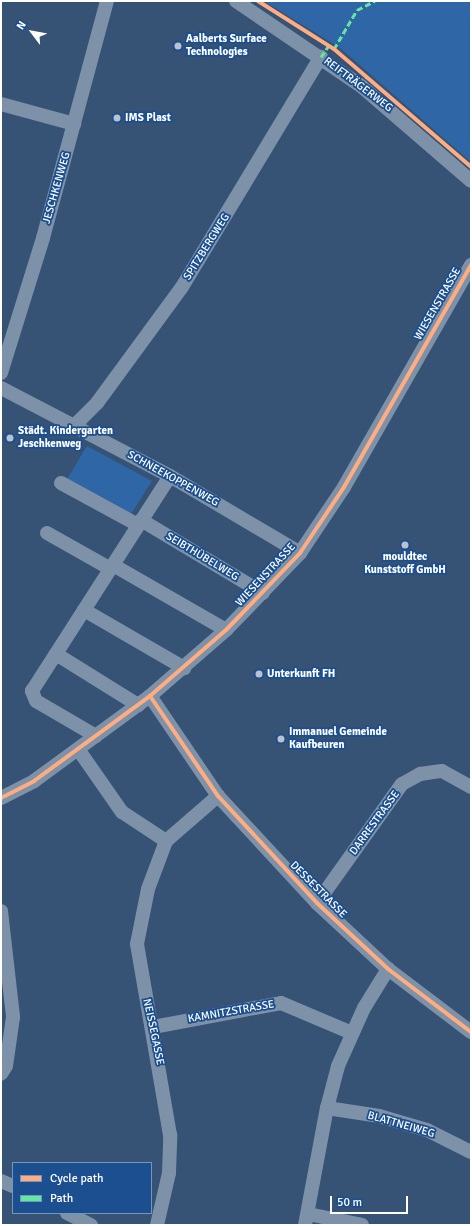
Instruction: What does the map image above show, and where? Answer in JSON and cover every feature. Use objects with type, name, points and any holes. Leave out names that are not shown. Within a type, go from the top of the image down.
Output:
[{"type":"street","name":"JESCHKENWEG","points":[[1,373],[74,124],[107,1]]},
{"type":"street","name":"REIFTRÄGERWEG","points":[[236,1],[321,57],[402,119],[471,182]]},
{"type":"street","name":"SPITZBERGWEG","points":[[75,425],[97,403],[182,287],[321,57]]},
{"type":"street","points":[[1,104],[74,124]]},
{"type":"street","name":"WIESENSTRASSE","points":[[1,798],[34,780],[150,696],[226,630],[300,554],[344,487],[471,265]]},
{"type":"street","name":"SCHNEEKOPPENWEG","points":[[1,388],[75,425],[170,476],[300,554]]},
{"type":"street","points":[[96,736],[36,701],[32,691],[170,476]]},
{"type":"street","name":"SEIBTHÜBELWEG","points":[[61,483],[139,523],[263,593]]},
{"type":"street","points":[[47,532],[226,630]]},
{"type":"street","points":[[84,610],[184,668]]},
{"type":"street","points":[[56,654],[138,705]]},
{"type":"street","name":"DESSESTRASSE","points":[[150,696],[218,796],[316,903],[388,969],[471,1032]]},
{"type":"street","points":[[78,749],[122,812],[166,841]]},
{"type":"street","name":"DARRESTRASSE","points":[[316,903],[402,784],[420,774],[442,771],[471,787]]},
{"type":"street","name":"NEISSEGASSE","points":[[157,1225],[169,1173],[170,1135],[153,1027],[137,944],[148,889],[166,841],[218,796]]},
{"type":"street","points":[[1,911],[12,1017],[6,1066],[1,1074]]},
{"type":"street","points":[[362,1225],[307,1220],[327,1108],[352,1033],[388,969]]},
{"type":"street","name":"KAMNITZSTRASSE","points":[[153,1027],[281,1003],[352,1033]]},
{"type":"street","name":"BLATTNEIWEG","points":[[327,1108],[379,1116],[427,1130],[471,1152]]},
{"type":"street","points":[[1,1180],[12,1186]]},
{"type":"street","points":[[69,1214],[91,1225]]},
{"type":"shaded area","points":[[264,1],[471,1],[471,162],[340,48]]},
{"type":"shaded area","points":[[87,446],[152,481],[131,514],[67,479]]},
{"type":"marked path","points":[[334,49],[357,10],[375,1]]},
{"type":"marked path","points":[[321,57],[329,45]]},
{"type":"marked path","points":[[361,86],[368,76]]},
{"type":"cycle path","points":[[258,1],[334,49],[471,167]]},
{"type":"cycle path","points":[[1,798],[34,781],[150,696],[226,630],[300,553],[344,487],[471,265]]},
{"type":"cycle path","points":[[150,696],[218,796],[317,903],[388,969],[471,1032]]},
{"type":"place","name":"Aalberts Surface Technologies","points":[[178,46]]},
{"type":"place","name":"IMS Plast","points":[[117,118]]},
{"type":"place","name":"Städt. Kindergarten Jeschkenweg","points":[[10,438]]},
{"type":"place","name":"mouldtec Kunststoff GmbH","points":[[405,545]]},
{"type":"place","name":"Unterkunft FH","points":[[259,674]]},
{"type":"place","name":"Immanuel Gemeinde Kaufbeuren","points":[[281,739]]}]
